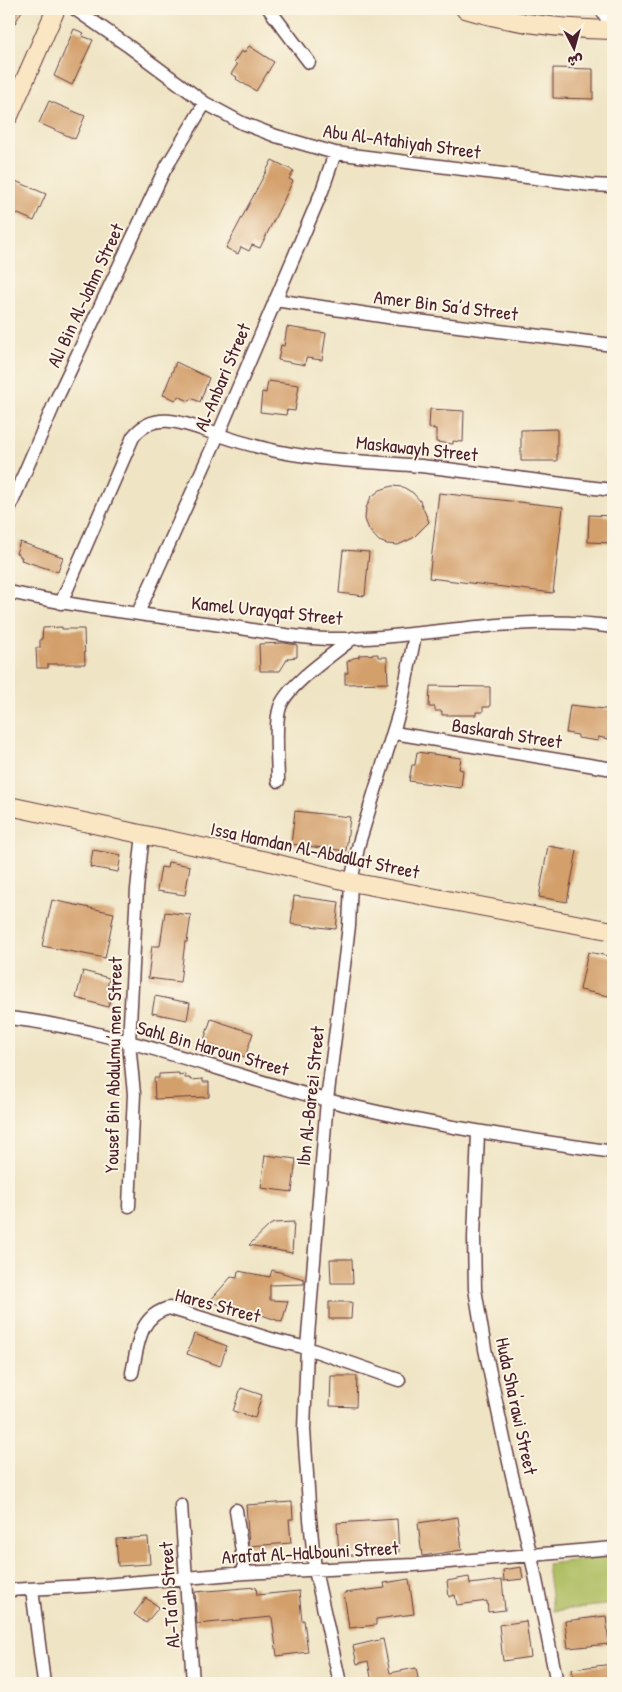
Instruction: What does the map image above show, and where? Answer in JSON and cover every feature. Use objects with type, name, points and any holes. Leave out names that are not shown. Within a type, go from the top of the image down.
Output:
[{"type":"street","points":[[9,116],[56,9]]},
{"type":"street","name":"Abu Al-Atahiyah Street","points":[[75,9],[205,103],[242,123],[276,136],[335,153],[581,184],[613,186]]},
{"type":"street","points":[[269,9],[310,62]]},
{"type":"street","points":[[465,9],[539,26],[571,29],[613,29]]},
{"type":"street","points":[[601,9],[613,29]]},
{"type":"street","name":"AlI Bin Al-Jahm Street","points":[[9,509],[56,400],[164,171],[205,103]]},
{"type":"street","name":"Al-Anbari Street","points":[[138,614],[218,435],[322,191],[335,153]]},
{"type":"street","name":"Amer Bin Sa’d Street","points":[[275,300],[401,319],[613,345]]},
{"type":"street","name":"Maskawayh Street","points":[[61,603],[133,436],[139,428],[152,423],[171,421],[186,423],[218,435],[277,452],[422,466],[613,490]]},
{"type":"street","name":"Kamel Urayqat Street","points":[[9,592],[61,603],[310,638],[415,635],[491,626],[569,623],[613,627]]},
{"type":"street","name":"Ibn Al-Barezi Street","points":[[340,1683],[315,1570],[304,1430],[307,1348],[327,1100],[349,926],[351,882],[359,843],[401,706],[415,635]]},
{"type":"street","points":[[278,781],[278,719],[284,698],[296,684],[353,638]]},
{"type":"street","name":"Baskarah Street","points":[[394,733],[613,769]]},
{"type":"street","name":"Issa Hamdan Al-Abdallat Street","points":[[9,806],[143,834],[351,882],[613,931]]},
{"type":"street","name":"Yousef Bin Abdulmu’men Street","points":[[129,1206],[134,1094],[129,1043],[137,889],[143,834]]},
{"type":"street","name":"Sahl Bin Haroun Street","points":[[9,1018],[41,1022],[99,1035],[327,1100],[478,1132],[613,1152]]},
{"type":"street","name":"Huda Sha'rawi Street","points":[[478,1132],[474,1238],[475,1289],[485,1349],[557,1683]]},
{"type":"street","name":"Hares Street","points":[[132,1373],[142,1330],[146,1321],[160,1310],[169,1308],[274,1340],[307,1348],[399,1380]]},
{"type":"street","name":"Al-Ta’ah Street","points":[[182,1505],[193,1683]]},
{"type":"street","points":[[236,1510],[245,1573]]},
{"type":"street","name":"Arafat Al-Halbouni Street","points":[[9,1590],[103,1585],[245,1573],[531,1556],[613,1548]]},
{"type":"street","points":[[32,1589],[44,1683]]},
{"type":"green space","points":[[613,1556],[613,1604],[553,1611],[547,1564]]},
{"type":"building","points":[[9,9],[23,9],[9,34]]},
{"type":"building","points":[[74,29],[84,33],[82,36],[93,40],[72,85],[54,76]]},
{"type":"building","points":[[249,46],[274,62],[256,91],[231,74],[237,65],[234,62],[241,51],[244,53]]},
{"type":"building","points":[[553,68],[593,69],[593,99],[553,98]]},
{"type":"building","points":[[49,101],[85,116],[75,139],[39,123]]},
{"type":"building","points":[[272,160],[294,171],[289,179],[293,181],[260,248],[252,245],[249,251],[241,247],[238,254],[226,248]]},
{"type":"building","points":[[13,180],[46,194],[34,221],[9,210],[9,189]]},
{"type":"building","points":[[287,327],[326,333],[322,360],[306,358],[305,365],[278,360],[281,345],[284,346]]},
{"type":"building","points":[[176,362],[209,378],[200,402],[191,398],[189,401],[178,396],[176,400],[163,395]]},
{"type":"building","points":[[268,381],[299,385],[295,411],[287,410],[286,415],[260,412],[262,392],[266,393]]},
{"type":"building","points":[[430,409],[464,411],[463,442],[453,441],[453,444],[436,442],[436,429],[429,428]]},
{"type":"building","points":[[557,429],[557,461],[521,461],[521,430]]},
{"type":"building","points":[[392,486],[403,487],[413,493],[420,501],[429,522],[413,538],[398,545],[379,541],[369,530],[365,519],[366,508],[371,497],[380,490]]},
{"type":"building","points":[[439,493],[563,507],[553,593],[429,578]]},
{"type":"building","points":[[589,515],[613,516],[613,543],[588,542]]},
{"type":"building","points":[[20,542],[63,557],[58,572],[21,560],[22,557],[16,553]]},
{"type":"building","points":[[343,550],[369,552],[365,596],[339,593]]},
{"type":"building","points":[[62,627],[62,629],[84,629],[85,664],[48,664],[48,668],[37,668],[36,648],[40,648],[43,628]]},
{"type":"building","points":[[284,643],[297,645],[297,657],[288,658],[280,671],[260,671],[259,644]]},
{"type":"building","points":[[378,654],[378,657],[387,657],[388,683],[345,684],[345,673],[348,673],[347,662],[359,657],[359,655]]},
{"type":"building","points":[[430,686],[490,687],[490,707],[483,707],[483,712],[476,712],[476,715],[442,715],[442,711],[435,711],[435,707],[429,707]]},
{"type":"building","points":[[570,705],[613,710],[609,739],[598,737],[598,741],[578,738],[578,735],[566,733]]},
{"type":"building","points":[[417,752],[461,758],[459,769],[463,770],[461,788],[409,781],[412,765],[415,765]]},
{"type":"building","points":[[295,811],[350,817],[346,851],[291,844]]},
{"type":"building","points":[[548,846],[577,851],[567,902],[539,897]]},
{"type":"building","points":[[93,850],[121,855],[118,872],[90,867]]},
{"type":"building","points":[[168,862],[190,866],[185,895],[157,891],[161,867],[167,868]]},
{"type":"building","points":[[294,896],[339,902],[336,929],[291,924]]},
{"type":"building","points":[[52,900],[114,913],[105,958],[42,946]]},
{"type":"building","points":[[165,912],[191,915],[187,942],[185,942],[180,982],[148,978],[152,946],[160,946]]},
{"type":"building","points":[[588,952],[613,957],[613,997],[580,990]]},
{"type":"building","points":[[83,971],[109,978],[107,988],[113,989],[108,1007],[76,998]]},
{"type":"building","points":[[155,996],[190,1003],[187,1020],[152,1013]]},
{"type":"building","points":[[211,1019],[253,1033],[245,1057],[203,1043]]},
{"type":"building","points":[[179,1073],[179,1075],[185,1074],[185,1078],[190,1078],[190,1080],[203,1079],[203,1082],[209,1082],[209,1097],[155,1099],[154,1078],[159,1078],[159,1074]]},
{"type":"building","points":[[265,1155],[296,1159],[292,1192],[261,1188]]},
{"type":"building","points":[[294,1222],[292,1253],[249,1245],[270,1225]]},
{"type":"building","points":[[330,1259],[352,1259],[353,1283],[331,1283]]},
{"type":"building","points":[[272,1270],[304,1279],[304,1284],[270,1285],[270,1300],[288,1301],[282,1322],[259,1314],[209,1302],[231,1277],[237,1278],[238,1271],[270,1277]]},
{"type":"building","points":[[329,1302],[352,1302],[351,1319],[329,1319]]},
{"type":"building","points":[[194,1334],[227,1346],[220,1366],[187,1354]]},
{"type":"building","points":[[331,1376],[357,1376],[356,1407],[330,1406]]},
{"type":"building","points":[[241,1388],[262,1395],[255,1418],[233,1411]]},
{"type":"building","points":[[292,1502],[293,1519],[289,1519],[291,1543],[249,1546],[246,1505]]},
{"type":"building","points":[[458,1517],[462,1550],[422,1556],[418,1523]]},
{"type":"building","points":[[397,1519],[399,1552],[339,1556],[337,1523]]},
{"type":"building","points":[[148,1537],[150,1564],[118,1566],[116,1539]]},
{"type":"building","points":[[521,1567],[523,1579],[504,1581],[503,1570]]},
{"type":"building","points":[[469,1577],[470,1584],[502,1580],[505,1610],[488,1612],[487,1601],[457,1605],[455,1595],[449,1597],[447,1581]]},
{"type":"building","points":[[409,1579],[414,1614],[376,1619],[376,1625],[349,1628],[344,1593],[385,1588],[384,1583]]},
{"type":"building","points":[[256,1587],[257,1595],[299,1591],[308,1652],[277,1656],[272,1617],[197,1624],[195,1592]]},
{"type":"building","points":[[146,1598],[159,1607],[146,1623],[134,1614]]},
{"type":"building","points":[[606,1616],[609,1644],[568,1648],[565,1621]]},
{"type":"building","points":[[526,1621],[531,1657],[503,1661],[499,1625]]},
{"type":"building","points":[[383,1639],[390,1673],[416,1668],[419,1683],[372,1683],[368,1661],[357,1664],[353,1646]]},
{"type":"building","points":[[613,1664],[613,1683],[574,1683],[572,1669]]}]
